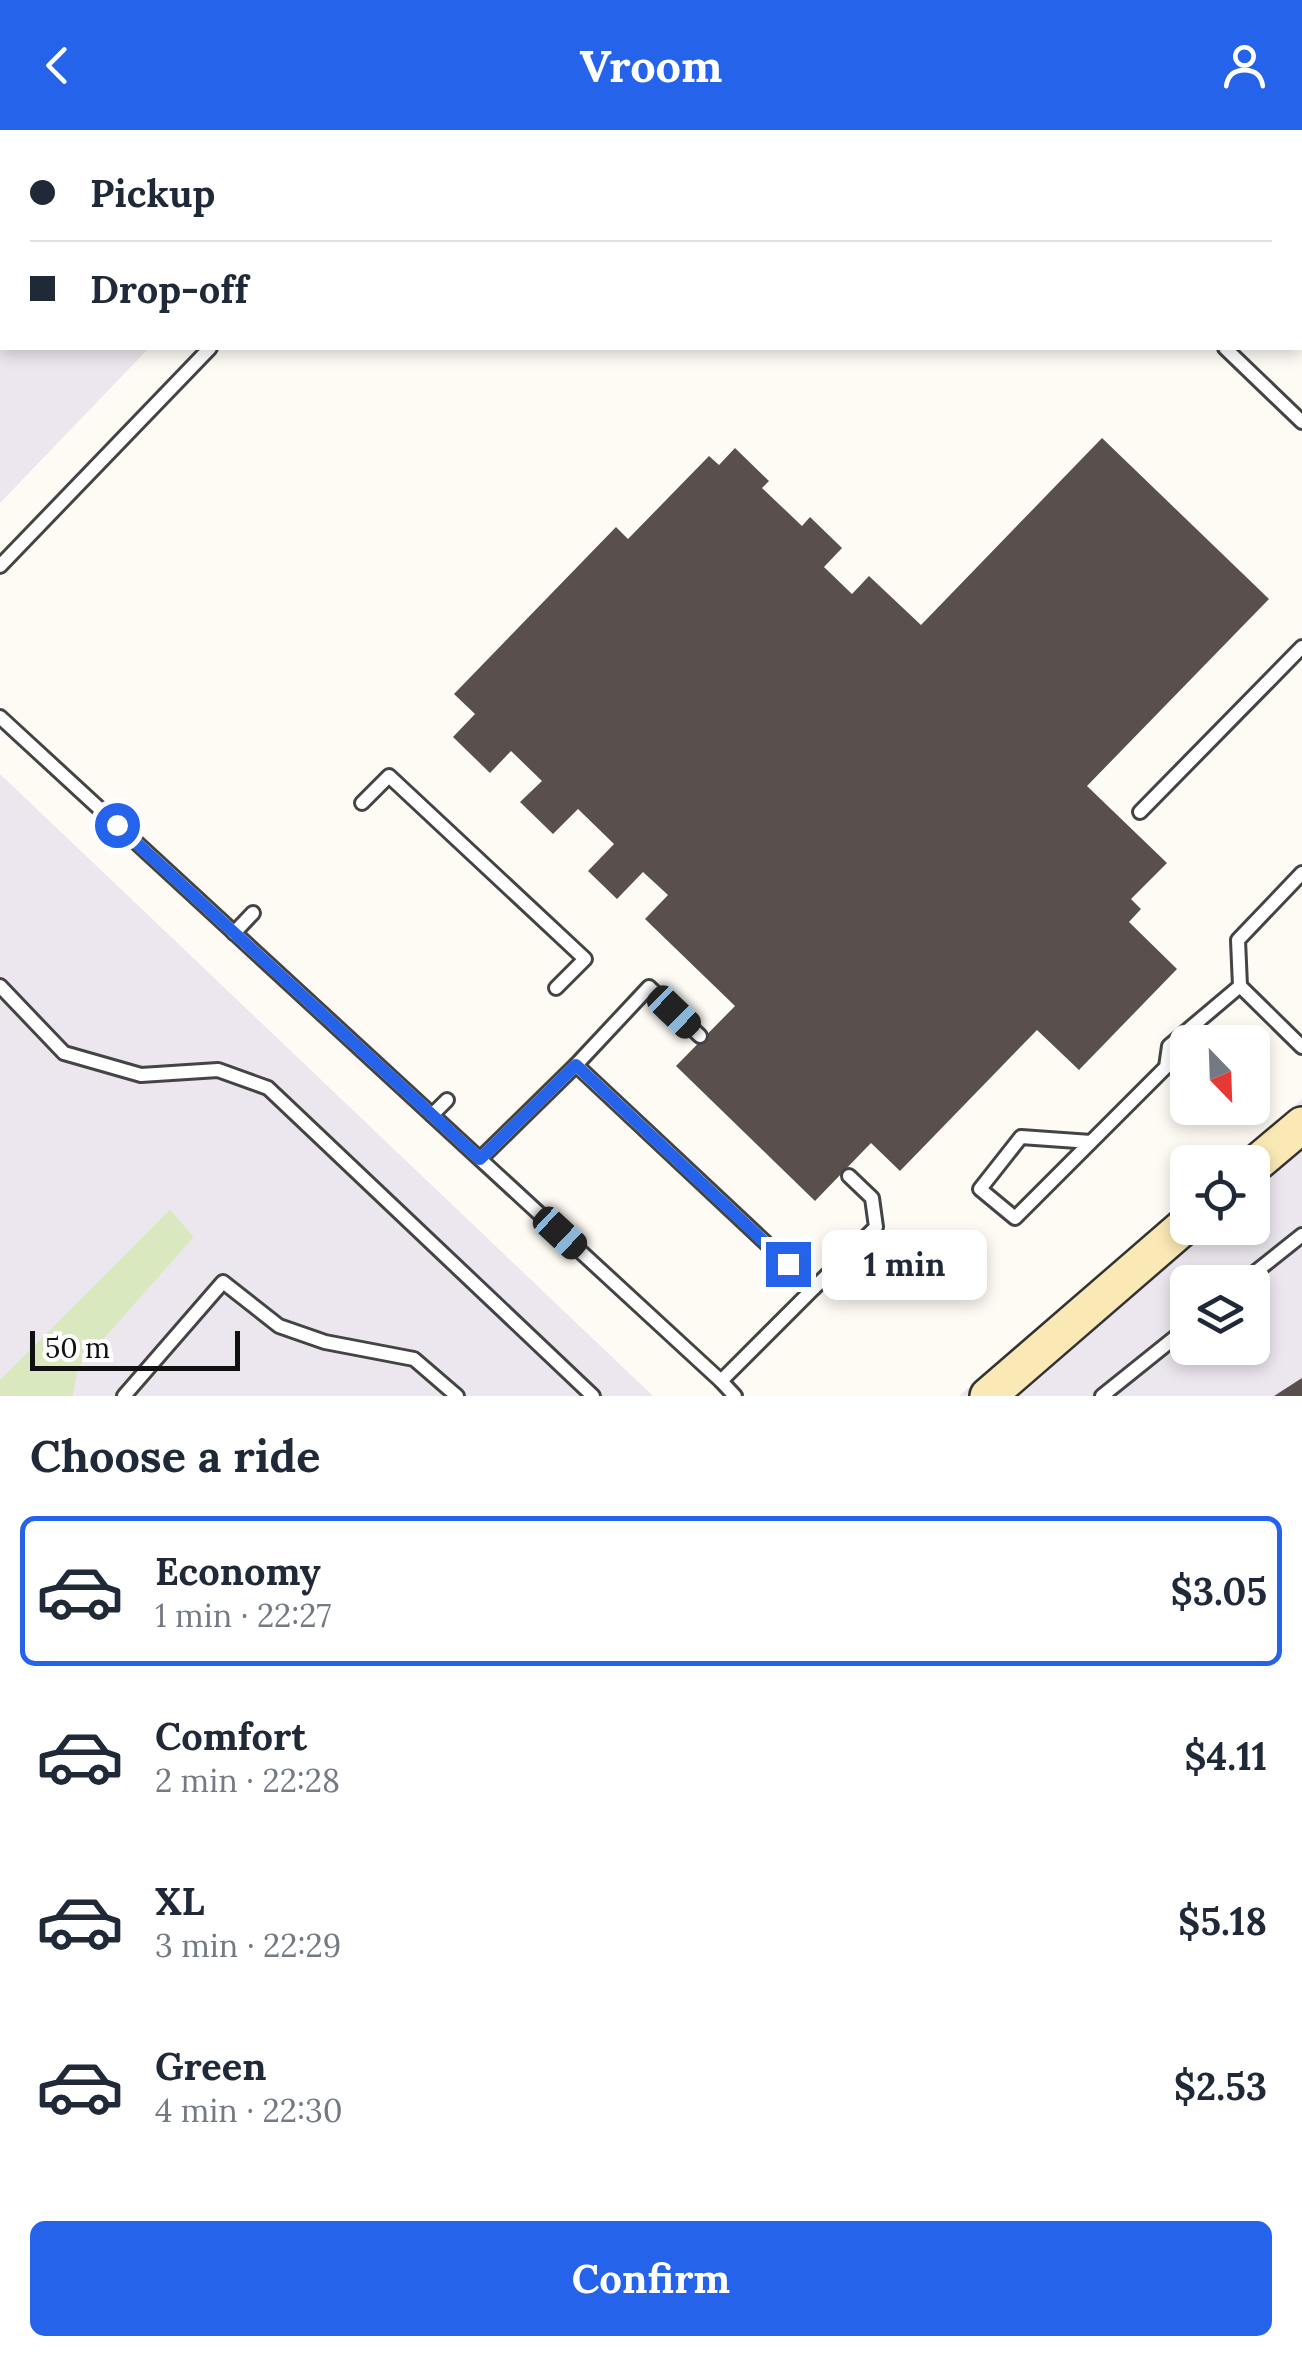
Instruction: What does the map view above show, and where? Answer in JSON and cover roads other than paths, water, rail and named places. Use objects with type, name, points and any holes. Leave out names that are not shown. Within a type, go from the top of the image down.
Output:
[{"type":"main road","points":[[1270,1152],[1302,1124]]},
{"type":"main road","points":[[988,1396],[1170,1239]]},
{"type":"lane","points":[[0,566],[208,350]]},
{"type":"lane","points":[[1227,350],[1302,422]]},
{"type":"lane","points":[[1140,812],[1302,647]]},
{"type":"lane","points":[[0,717],[735,1396]]},
{"type":"lane","points":[[362,803],[389,776],[584,959],[556,988]]},
{"type":"lane","points":[[1302,874],[1238,940],[1240,986],[1302,1048]]},
{"type":"lane","points":[[234,932],[253,914]]},
{"type":"lane","points":[[0,986],[64,1053],[141,1075],[218,1070],[268,1088],[593,1396]]},
{"type":"lane","points":[[1091,1142],[1022,1137],[980,1189],[1015,1218],[1091,1142],[1166,1067],[1169,1046],[1240,986]]},
{"type":"lane","points":[[480,1159],[648,987],[700,1036]]},
{"type":"lane","points":[[576,1065],[814,1288]]},
{"type":"lane","points":[[432,1115],[447,1100]]},
{"type":"lane","points":[[721,1382],[876,1227],[872,1198],[848,1176]]},
{"type":"lane","points":[[1264,1265],[1302,1235]]},
{"type":"lane","points":[[124,1396],[222,1282],[279,1326],[326,1342],[414,1359],[458,1396]]},
{"type":"lane","points":[[1102,1396],[1170,1341]]}]
